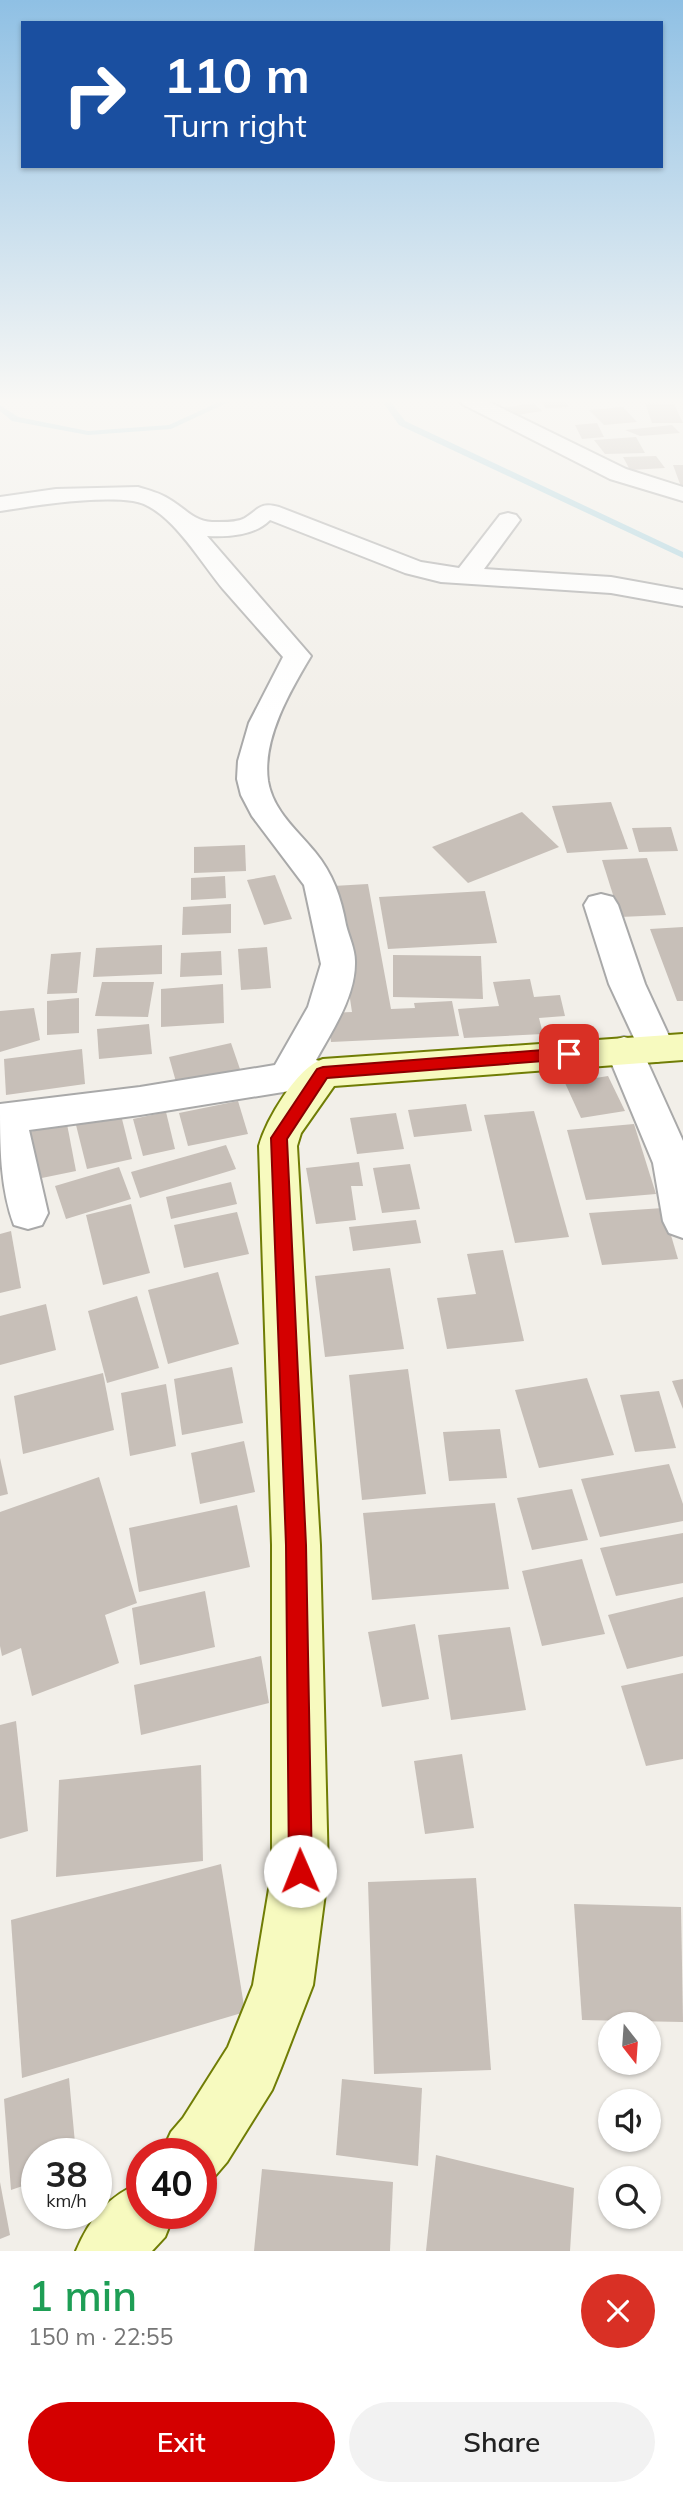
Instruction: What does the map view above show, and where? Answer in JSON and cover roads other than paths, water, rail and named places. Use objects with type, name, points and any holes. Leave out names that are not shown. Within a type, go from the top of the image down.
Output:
[{"type":"street","points":[[164,506],[183,522],[231,582],[297,656],[275,698],[256,746],[251,775],[257,795],[270,818],[314,873],[325,901],[338,963],[306,1074],[278,1146],[296,1545],[300,1871],[283,1985],[250,2068],[206,2138]]},
{"type":"street","points":[[183,522],[208,529],[230,528],[253,523],[262,514],[271,512],[414,568],[466,576],[611,585],[683,598]]},
{"type":"street","points":[[466,576],[508,520]]},
{"type":"street","points":[[601,905],[627,984],[655,1049],[683,1221]]},
{"type":"street","points":[[28,1213],[3,1118],[141,1101],[306,1074],[655,1049]]},
{"type":"street","points":[[109,2251],[129,2229]]},
{"type":"waterway","points":[[579,506],[683,555]]}]
